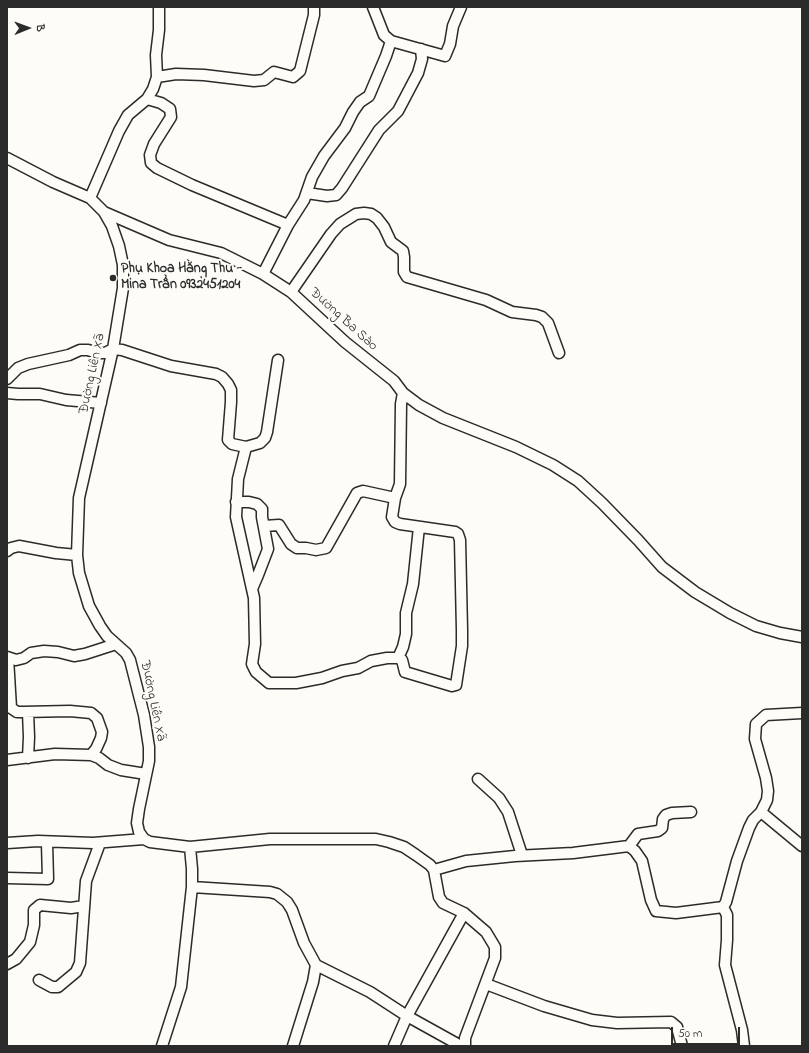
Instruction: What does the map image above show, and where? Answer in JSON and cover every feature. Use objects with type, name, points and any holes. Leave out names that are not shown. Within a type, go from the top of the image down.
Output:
[{"type":"street","points":[[90,198],[119,131],[128,115],[147,99],[153,89],[157,77],[159,7]]},
{"type":"street","points":[[157,77],[176,74],[204,75],[254,81],[264,80],[274,72],[293,77],[300,71],[314,15],[314,7]]},
{"type":"street","points":[[373,7],[384,35],[391,41],[445,56],[450,44],[453,26],[462,7]]},
{"type":"street","points":[[263,274],[288,225],[304,200],[312,176],[360,102],[369,96],[391,41]]},
{"type":"street","points":[[307,193],[336,195],[342,188],[379,130],[398,111],[418,73],[422,58],[421,49]]},
{"type":"street","points":[[147,99],[161,103],[170,109],[170,117],[154,144],[150,155],[151,163],[192,185],[288,225]]},
{"type":"street","name":"Đường Liên Xã","points":[[7,158],[53,182],[90,198],[104,212],[120,246],[123,265],[123,288],[113,349],[79,498],[77,555],[79,573],[89,606],[107,636],[122,648],[130,660],[144,715],[149,747],[149,761],[137,823],[139,832],[144,839]]},
{"type":"street","name":"Đường Ba Sào","points":[[104,212],[169,240],[221,253],[263,274],[292,292],[345,342],[394,381],[403,393],[419,405],[443,418],[516,447],[554,465],[578,481],[602,503],[662,567],[695,592],[730,613],[756,626],[780,633],[802,637]]},
{"type":"street","points":[[292,292],[331,234],[340,224],[356,214],[371,214],[377,218],[384,227],[391,242],[403,251],[404,272],[407,277],[486,300],[512,312],[542,317],[548,322],[559,352]]},
{"type":"street","points":[[7,379],[18,368],[28,364],[69,355],[80,350],[105,353],[113,349],[122,350],[171,366],[216,374],[222,377],[231,390],[228,440],[232,444],[246,447],[260,443],[268,432],[278,360]]},
{"type":"street","points":[[7,393],[40,394],[66,400],[101,403]]},
{"type":"street","points":[[246,447],[238,479],[236,517],[254,598],[255,644],[252,664],[256,672],[269,683],[296,683],[322,678],[342,671],[358,668],[371,661],[387,658],[398,658],[402,660],[405,672],[444,684],[452,686],[456,685],[462,646],[460,540],[458,534],[455,532],[400,524],[395,522],[392,517],[400,484],[401,404],[403,393]]},
{"type":"street","points":[[264,526],[279,525],[291,544],[297,548],[316,550],[326,548],[357,493],[364,491],[396,498]]},
{"type":"street","points":[[236,502],[249,502],[257,504],[262,509],[268,549],[252,589]]},
{"type":"street","points":[[398,658],[403,647],[406,634],[406,613],[413,584],[419,527]]},
{"type":"street","points":[[7,551],[11,548],[19,546],[56,553],[77,555]]},
{"type":"street","points":[[91,755],[96,749],[102,732],[97,718],[91,713],[70,711],[17,712],[11,708],[8,658],[16,660],[24,658],[31,653],[44,651],[58,652],[74,656],[116,644]]},
{"type":"street","points":[[28,712],[28,758]]},
{"type":"street","points":[[723,907],[726,902],[737,861],[749,828],[753,820],[761,812],[767,800],[768,791],[759,748],[755,738],[756,724],[766,715],[802,713]]},
{"type":"street","points":[[7,760],[55,754],[91,755],[99,758],[108,765],[122,770],[146,774]]},
{"type":"street","points":[[478,779],[499,798],[508,812],[522,855]]},
{"type":"street","points":[[434,870],[466,861],[522,855],[573,853],[629,846],[638,834],[658,831],[662,828],[663,819],[666,815],[672,813],[691,812]]},
{"type":"street","points":[[761,812],[802,846]]},
{"type":"street","points":[[7,843],[38,841],[47,843],[100,843],[144,839],[150,842],[190,846],[270,839],[376,839],[404,847],[416,854],[434,870],[439,897],[443,903],[464,913],[486,932],[495,946],[495,958],[465,1038],[465,1046]]},
{"type":"street","points":[[7,878],[48,879],[47,843]]},
{"type":"street","points":[[39,980],[52,987],[58,987],[76,972],[80,963],[86,881],[100,843]]},
{"type":"street","points":[[162,1046],[181,987],[192,887],[190,846]]},
{"type":"street","points":[[629,846],[635,851],[642,861],[651,900],[656,911],[676,913],[723,907]]},
{"type":"street","points":[[192,887],[262,891],[277,894],[287,902],[292,910],[304,943],[316,965],[370,992],[407,1016],[461,1046]]},
{"type":"street","points":[[7,964],[16,959],[30,942],[34,925],[34,910],[40,905],[71,908],[84,906]]},
{"type":"street","points":[[723,907],[727,915],[728,922],[725,965],[742,1030],[744,1046]]},
{"type":"street","points":[[394,1046],[407,1016],[464,913]]},
{"type":"street","points":[[293,1046],[309,996],[316,965]]},
{"type":"street","points":[[486,984],[544,1006],[592,1020],[617,1023],[671,1022],[677,1027],[682,1046]]},
{"type":"place","name":"Phụ Khoa Hằng Thu - Mina Trần 0932451204","points":[[113,278]]}]
